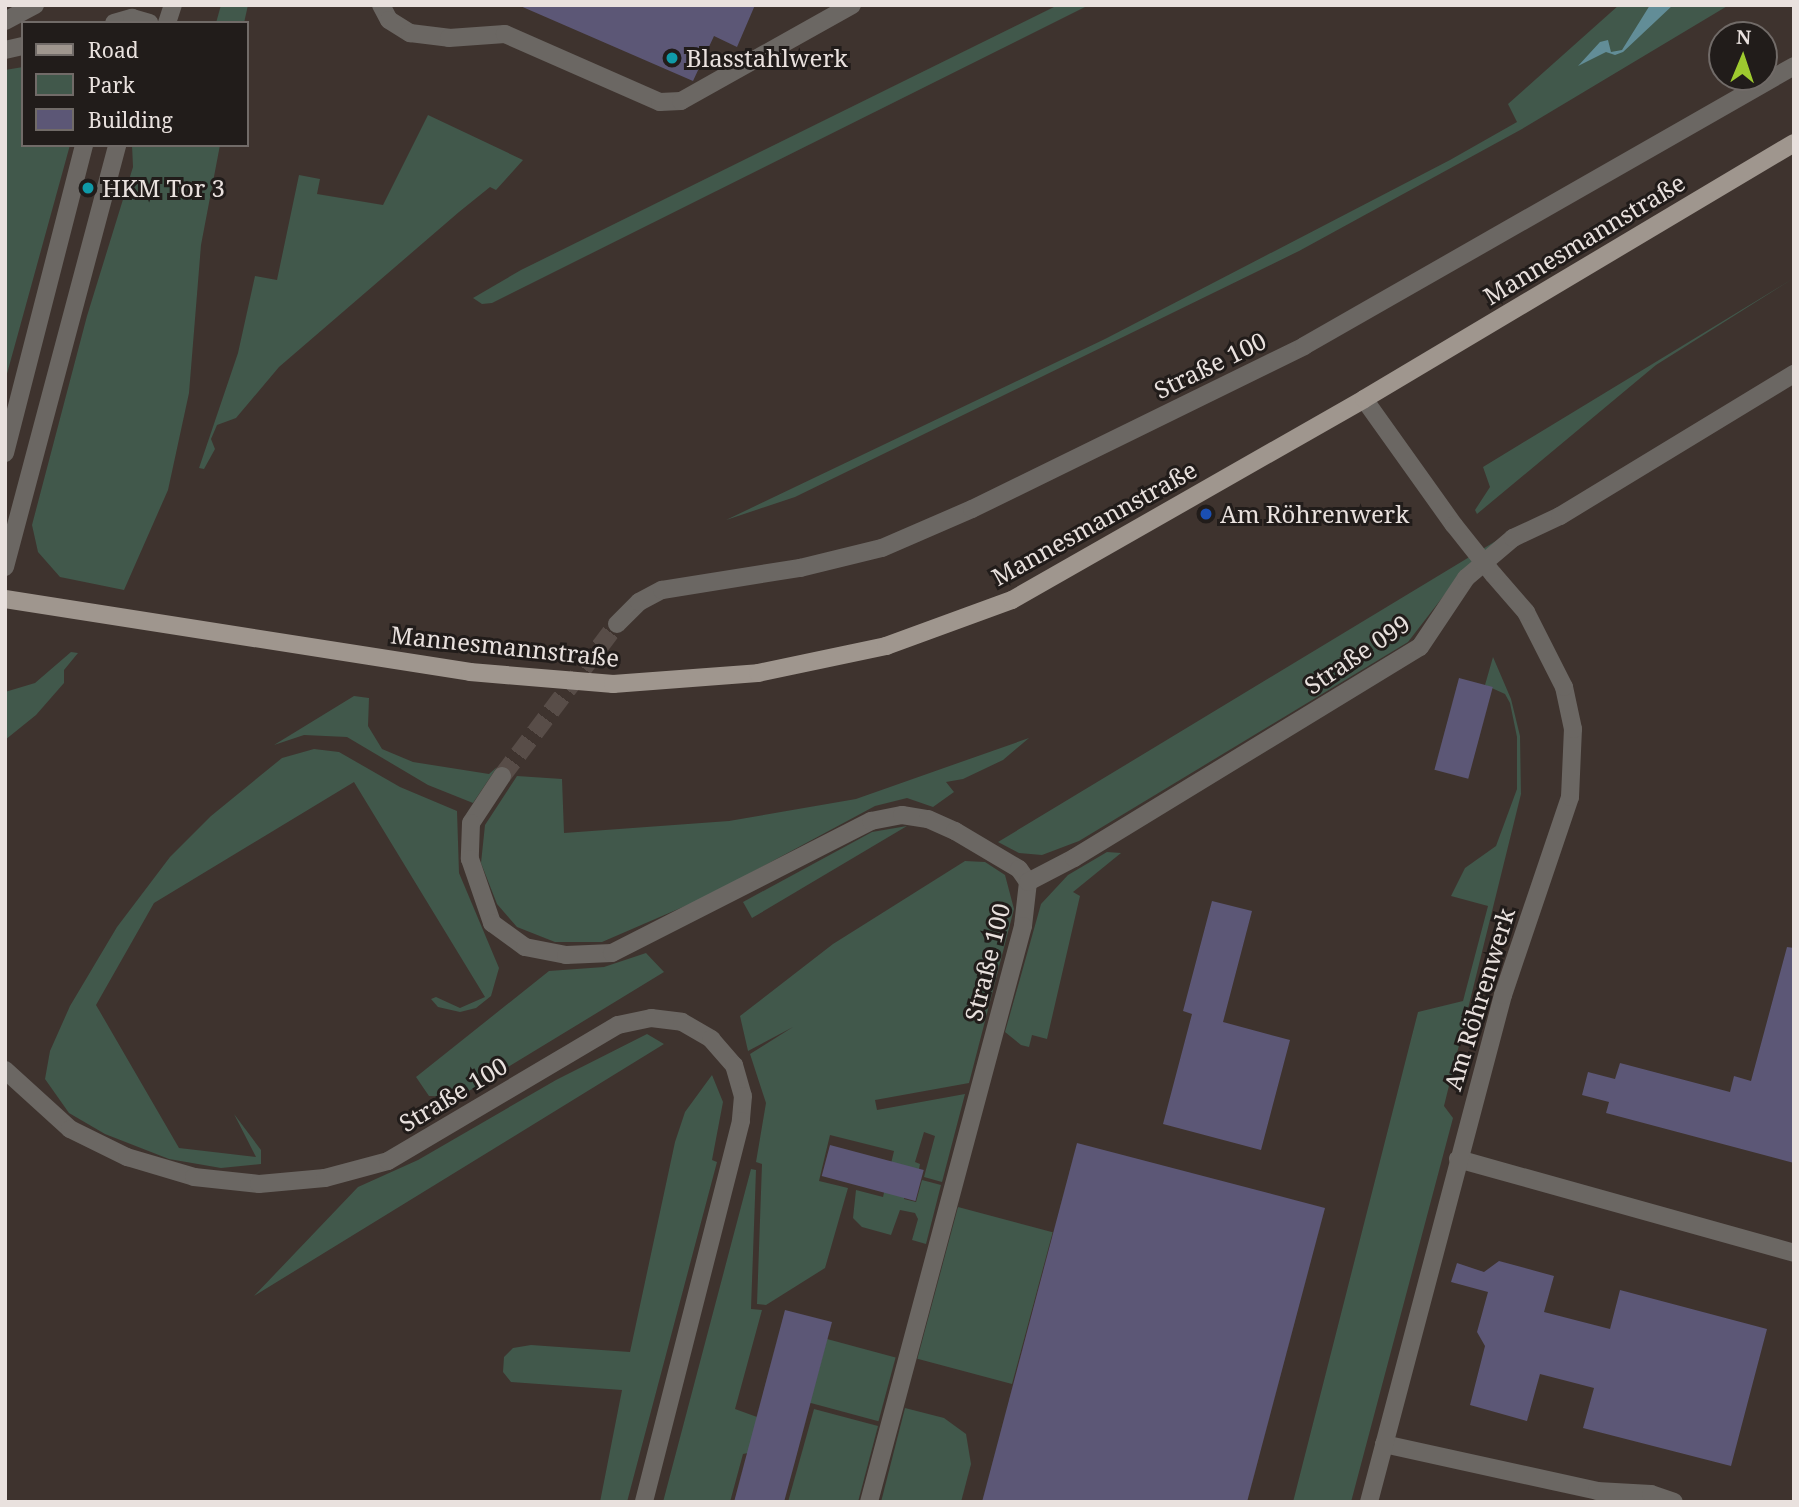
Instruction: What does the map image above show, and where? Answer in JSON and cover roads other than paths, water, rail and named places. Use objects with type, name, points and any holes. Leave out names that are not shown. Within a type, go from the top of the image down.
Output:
[{"type":"main road","name":"Mannesmannstraße","points":[[5,600],[470,672],[613,684],[758,673],[886,646],[1012,600],[1364,399],[1794,142]]},
{"type":"street","points":[[5,21],[35,5]]},
{"type":"street","points":[[381,5],[389,20],[410,33],[449,38],[505,34],[660,102],[681,101],[852,5]]},
{"type":"street","name":"Straße 100","points":[[617,624],[639,602],[662,590],[800,568],[882,548],[972,509],[1304,346],[1794,65]]},
{"type":"street","points":[[5,453],[84,147]]},
{"type":"street","points":[[5,567],[116,147]]},
{"type":"street","name":"Straße 099","points":[[1028,881],[1074,859],[1420,648],[1466,578],[1513,538],[1560,516],[1794,374]]},
{"type":"street","name":"Am Röhrenwerk","points":[[1364,399],[1454,525],[1526,612],[1564,687],[1573,729],[1570,797],[1503,995],[1370,1502]]},
{"type":"street","name":"Straße 100","points":[[502,776],[471,823],[470,859],[492,923],[525,947],[566,955],[612,954],[871,821],[902,815],[928,819],[955,831],[1019,870],[1028,881],[1023,926],[869,1502]]},
{"type":"street","name":"Straße 100","points":[[5,1069],[69,1129],[127,1157],[194,1177],[259,1184],[325,1178],[388,1161],[618,1025],[652,1018],[682,1021],[711,1039],[734,1065],[743,1096],[741,1121],[644,1502]]},
{"type":"street","points":[[1458,1159],[1794,1253]]},
{"type":"street","points":[[1384,1444],[1597,1491],[1651,1494],[1674,1502]]},
{"type":"water","points":[[1650,5],[1673,5],[1623,52],[1615,55],[1606,52],[1578,66],[1600,42],[1608,40],[1611,52],[1622,50]]},
{"type":"tunnel","points":[[502,776],[617,624]]},
{"type":"place","name":"Blasstahlwerk","points":[[672,58]]},
{"type":"place","name":"HKM Tor 3","points":[[88,188]]},
{"type":"place","name":"Am Röhrenwerk","points":[[1206,514]]}]
